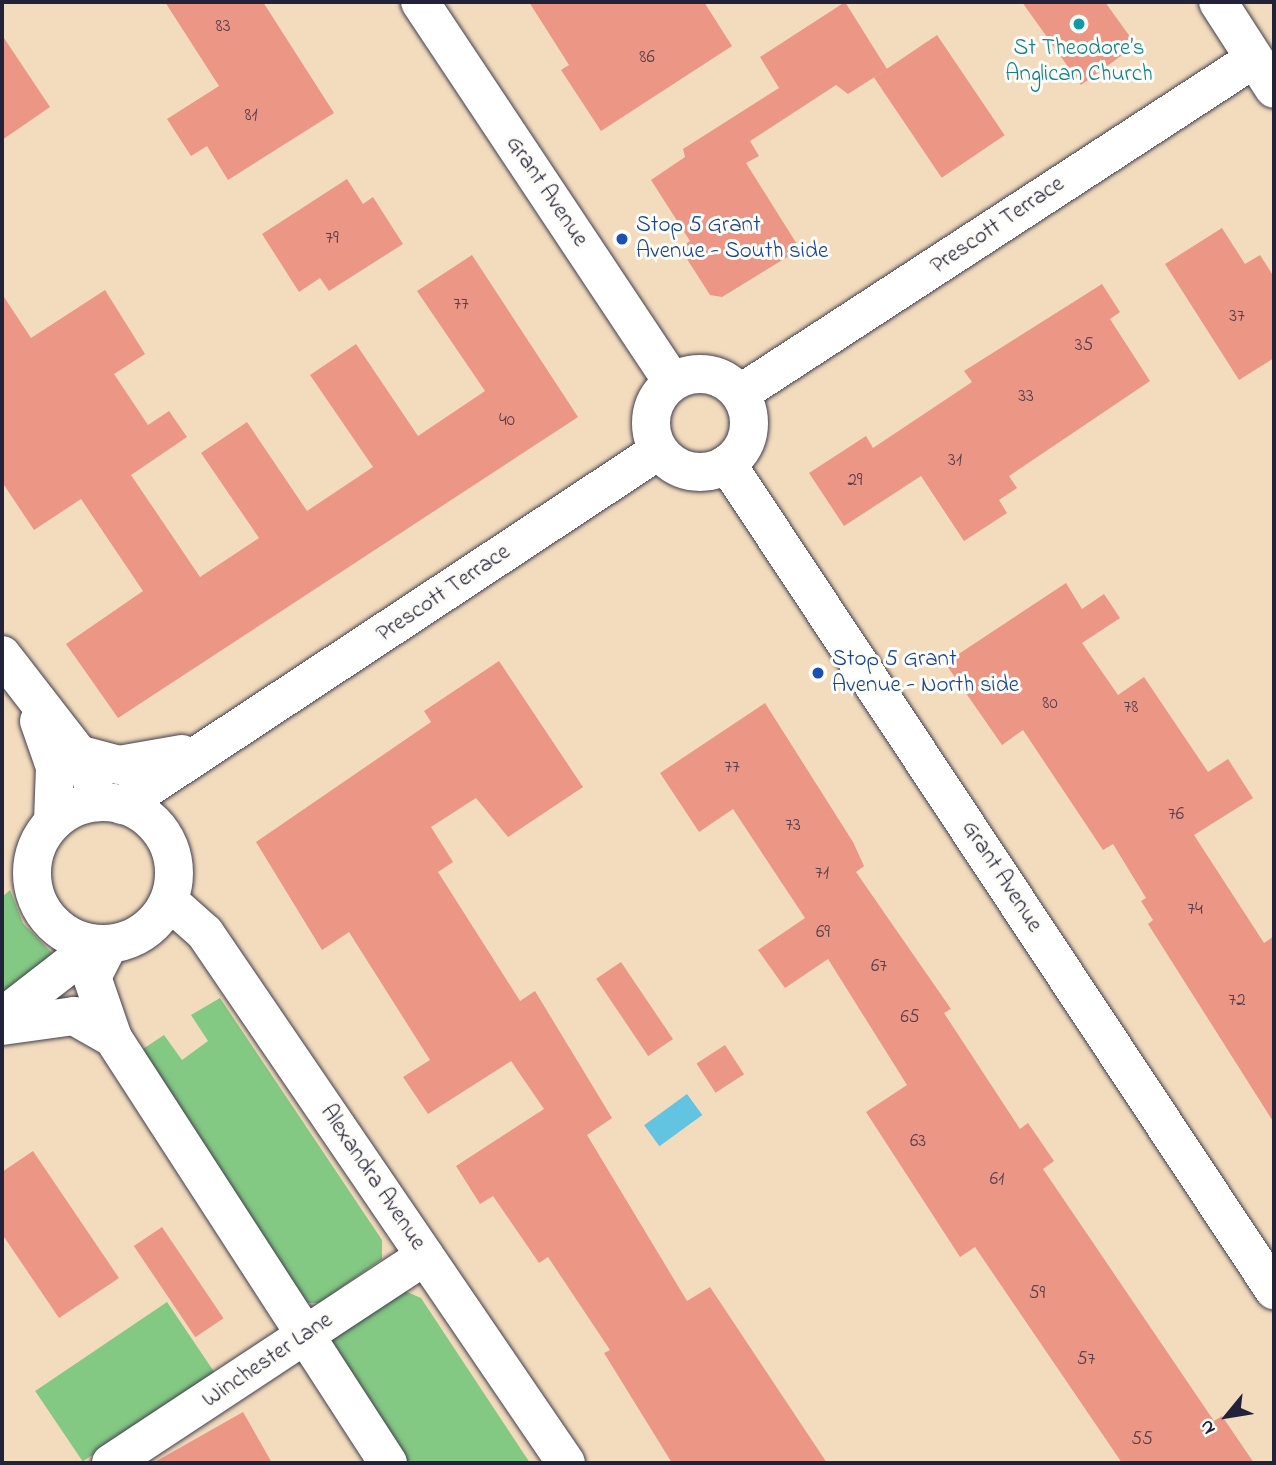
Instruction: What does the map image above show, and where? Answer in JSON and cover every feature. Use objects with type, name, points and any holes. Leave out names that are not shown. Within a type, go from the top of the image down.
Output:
[{"type":"street","name":"Grant Avenue","points":[[420,2],[672,382]]},
{"type":"street","points":[[1218,2],[1264,74]]},
{"type":"street","name":"Prescott Terrace","points":[[741,393],[1264,74]]},
{"type":"street","points":[[704,373],[741,393],[747,439],[727,464],[695,472],[658,451],[652,410],[672,382],[704,373]]},
{"type":"street","name":"Prescott Terrace","points":[[110,803],[214,741],[658,451]]},
{"type":"street","name":"Grant Avenue","points":[[727,464],[1274,1290]]},
{"type":"street","points":[[2,655],[33,702],[78,754],[110,803],[155,825],[173,858],[169,901],[146,930],[102,944],[2,1017]]},
{"type":"street","points":[[2,879],[34,858],[53,822],[55,767],[33,702]]},
{"type":"street","points":[[78,754],[119,765],[214,741]]},
{"type":"street","name":"Prescott Terrace","points":[[155,825],[214,741]]},
{"type":"street","points":[[53,822],[110,803]]},
{"type":"street","points":[[34,858],[35,887],[46,914],[60,929],[102,944]]},
{"type":"street","name":"Alexandra Avenue","points":[[169,901],[205,933],[566,1463]]},
{"type":"street","points":[[102,944],[92,977],[113,1038],[388,1463]]},
{"type":"street","points":[[2,1026],[74,1016],[113,1038]]},
{"type":"street","name":"Winchester Lane","points":[[111,1463],[306,1337],[425,1256]]},
{"type":"green space","points":[[10,890],[23,923],[53,954],[2,1007],[2,897]]},
{"type":"green space","points":[[220,998],[382,1240],[382,1259],[319,1303],[304,1303],[134,1055],[164,1035],[182,1060],[208,1041],[191,1015]]},
{"type":"green space","points":[[405,1291],[421,1298],[530,1463],[406,1463],[334,1356],[331,1339]]},
{"type":"green space","points":[[167,1302],[215,1372],[83,1461],[35,1391]]},
{"type":"water","points":[[687,1094],[702,1115],[659,1146],[644,1125]]},
{"type":"building","points":[[165,2],[263,2],[334,113],[228,180],[207,146],[191,156],[167,119],[219,86]]},
{"type":"building","points":[[529,2],[704,2],[732,46],[601,131],[561,70],[569,65]]},
{"type":"building","points":[[845,2],[887,69],[848,94],[836,85],[750,141],[759,156],[746,163],[800,249],[722,297],[710,295],[680,248],[690,241],[651,180],[685,157],[683,149],[779,88],[760,57]]},
{"type":"building","name":"St Theodore’s Anglican Church","points":[[1022,2],[1105,2],[1136,45],[1081,85]]},
{"type":"building","points":[[2,35],[50,107],[2,140]]},
{"type":"building","points":[[937,35],[1005,135],[942,178],[874,77]]},
{"type":"building","points":[[347,179],[363,204],[373,197],[403,244],[329,291],[320,278],[299,292],[262,234]]},
{"type":"building","points":[[1222,228],[1245,264],[1260,255],[1274,277],[1274,358],[1239,380],[1165,264]]},
{"type":"building","points":[[472,255],[578,417],[118,718],[66,644],[143,591],[81,499],[34,530],[2,482],[2,294],[31,338],[105,290],[145,354],[114,374],[148,425],[169,411],[187,437],[131,475],[200,577],[259,538],[201,453],[247,422],[307,511],[373,467],[310,375],[356,344],[418,436],[485,391],[417,291]]},
{"type":"building","points":[[1102,284],[1120,312],[1110,319],[1150,381],[1009,476],[1017,488],[999,500],[1007,513],[964,541],[921,476],[844,526],[809,473],[866,436],[873,448],[972,382],[964,371]]},
{"type":"building","points":[[1066,583],[1082,609],[1104,594],[1120,618],[1082,643],[1118,695],[1144,677],[1208,772],[1228,759],[1253,798],[1194,835],[1264,943],[1274,936],[1274,1123],[1148,924],[1153,920],[1141,901],[1146,898],[1113,844],[1103,850],[1023,730],[1002,745],[945,663]]},
{"type":"building","points":[[499,661],[583,787],[508,837],[476,798],[431,827],[453,862],[438,872],[520,1001],[535,991],[612,1118],[587,1135],[687,1301],[710,1287],[827,1463],[672,1463],[604,1353],[610,1350],[548,1257],[539,1263],[493,1196],[480,1204],[456,1166],[544,1109],[511,1061],[428,1114],[403,1077],[430,1060],[349,932],[322,950],[256,842],[431,722],[424,711]]},
{"type":"building","points":[[765,703],[853,842],[864,866],[856,872],[951,1009],[944,1013],[1020,1129],[1028,1123],[1054,1161],[1043,1169],[1214,1421],[1222,1416],[1254,1463],[1122,1463],[975,1247],[960,1257],[866,1112],[907,1085],[828,959],[785,988],[758,950],[805,918],[733,809],[699,832],[660,773]]},
{"type":"building","points":[[621,962],[673,1039],[648,1056],[596,979]]},
{"type":"building","points":[[725,1045],[744,1074],[716,1093],[696,1064]]},
{"type":"building","points":[[33,1151],[119,1278],[59,1318],[2,1234],[2,1172]]},
{"type":"building","points":[[162,1227],[224,1318],[195,1337],[134,1246]]},
{"type":"building","points":[[243,1412],[272,1463],[153,1463]]},
{"type":"place","name":"St Theodore’s Anglican Church","points":[[1079,24]]},
{"type":"place","name":"Stop 5 Grant Avenue - South side","points":[[622,239]]},
{"type":"place","name":"Stop 5 Grant Avenue - North side","points":[[818,673]]}]
